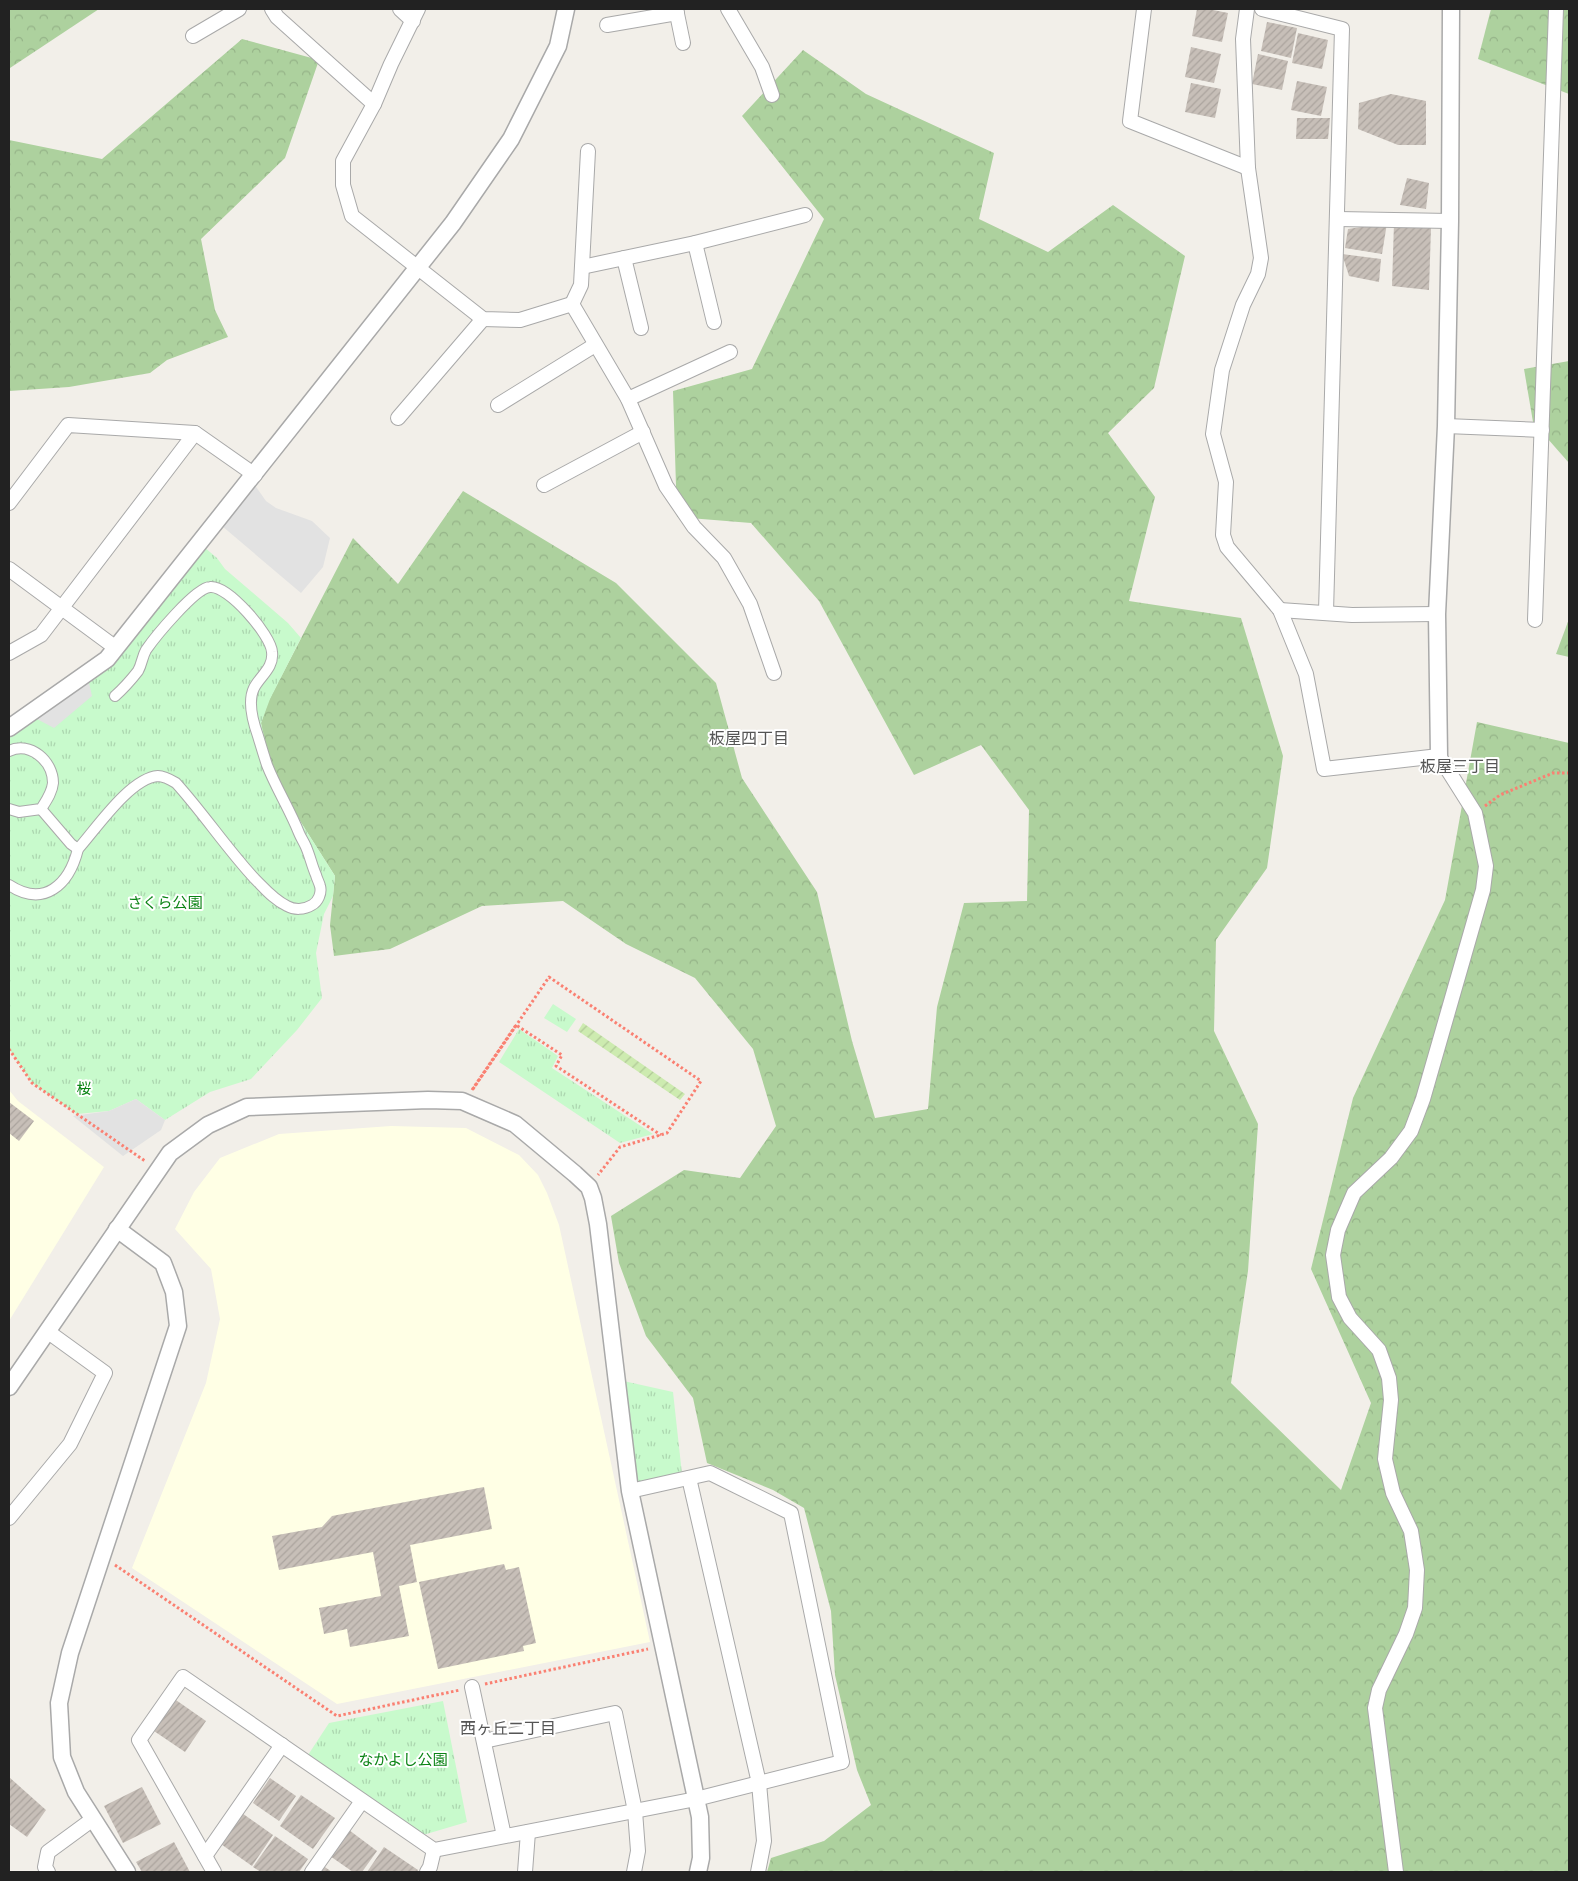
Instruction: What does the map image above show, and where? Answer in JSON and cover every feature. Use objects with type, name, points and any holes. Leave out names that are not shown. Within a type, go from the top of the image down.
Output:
[{"type":"street","points":[[194,36],[239,9]]},
{"type":"street","points":[[272,9],[277,17],[374,104]]},
{"type":"street","points":[[400,9],[416,15],[391,64],[374,104],[343,161],[343,185],[352,216],[483,319],[520,320],[572,304],[581,285],[588,151]]},
{"type":"street","points":[[9,728],[107,658],[116,648],[453,223],[511,139],[558,46],[566,9]]},
{"type":"street","points":[[728,9],[762,67],[772,95]]},
{"type":"street","points":[[1144,9],[1130,121],[1248,168]]},
{"type":"street","points":[[1247,9],[1243,39],[1248,168],[1261,258],[1258,274],[1243,305],[1222,370],[1213,434],[1226,482],[1223,534],[1227,547],[1280,610],[1306,674],[1324,768],[1439,756]]},
{"type":"street","points":[[1262,9],[1342,29],[1326,612]]},
{"type":"street","points":[[1396,1872],[1375,1708],[1379,1690],[1406,1634],[1415,1608],[1417,1570],[1410,1531],[1393,1493],[1385,1459],[1391,1400],[1389,1378],[1379,1350],[1350,1318],[1339,1297],[1333,1255],[1338,1230],[1354,1193],[1391,1158],[1411,1131],[1423,1100],[1483,890],[1486,866],[1475,813],[1439,756],[1437,614],[1446,426],[1450,221],[1451,9]]},
{"type":"street","points":[[1535,620],[1556,9]]},
{"type":"street","points":[[607,25],[676,11],[683,43]]},
{"type":"street","points":[[582,266],[695,243],[805,215]]},
{"type":"street","points":[[1338,219],[1450,221]]},
{"type":"street","points":[[695,243],[714,322]]},
{"type":"street","points":[[624,258],[641,328]]},
{"type":"street","points":[[572,304],[628,399],[666,486],[694,527],[724,558],[750,604],[774,673]]},
{"type":"street","points":[[398,418],[483,319]]},
{"type":"street","points":[[498,405],[595,345]]},
{"type":"street","points":[[628,399],[730,352]]},
{"type":"street","points":[[9,503],[68,425],[195,433],[255,474]]},
{"type":"street","points":[[1446,426],[1542,430]]},
{"type":"street","points":[[544,485],[643,432]]},
{"type":"street","points":[[9,653],[41,635],[195,433]]},
{"type":"street","points":[[9,569],[116,648]]},
{"type":"street","points":[[9,884],[24,894],[32,895],[55,890],[64,878],[78,849],[115,804],[144,779],[157,776],[176,783],[240,863],[279,902],[288,908],[301,909],[314,905],[320,892],[320,886],[306,845],[267,766],[252,718],[251,703],[253,689],[271,662],[271,648],[255,622],[236,600],[219,588],[208,587],[199,592],[166,624],[145,651],[141,666],[115,696]]},
{"type":"street","points":[[1280,610],[1352,615],[1437,614]]},
{"type":"street","points":[[9,751],[14,748],[26,748],[36,752],[46,762],[53,784],[50,795],[41,809],[20,812],[9,809]]},
{"type":"street","points":[[41,809],[70,844],[78,849]]},
{"type":"street","points":[[9,1387],[170,1153],[208,1125],[247,1107],[428,1100],[462,1100],[515,1124],[589,1187],[593,1198],[630,1491],[700,1817],[701,1858],[698,1872]]},
{"type":"street","points":[[117,1230],[163,1263],[174,1292],[178,1326],[70,1653],[59,1703],[62,1757],[76,1792],[127,1872]]},
{"type":"street","points":[[9,1518],[70,1444],[105,1373],[47,1331]]},
{"type":"street","points":[[214,1872],[140,1740],[183,1677],[434,1850],[696,1799],[842,1762],[791,1513],[710,1473],[630,1491]]},
{"type":"street","points":[[688,1478],[759,1783],[764,1841],[758,1872]]},
{"type":"street","points":[[472,1687],[504,1836]]},
{"type":"street","points":[[484,1741],[615,1713],[635,1811],[638,1851],[634,1872]]},
{"type":"street","points":[[205,1856],[282,1746]]},
{"type":"street","points":[[312,1872],[362,1801]]},
{"type":"street","points":[[48,1872],[45,1866],[48,1852],[93,1819]]},
{"type":"street","points":[[525,1872],[528,1832]]},
{"type":"street","points":[[427,1872],[434,1850]]},
{"type":"path","points":[[1475,813],[1500,796],[1535,780],[1553,773],[1569,773]]},
{"type":"path","points":[[469,1094],[549,977],[701,1082],[667,1133],[620,1148],[596,1178]]},
{"type":"path","points":[[516,1025],[562,1055],[556,1066],[661,1135]]},
{"type":"path","points":[[9,1049],[32,1083],[158,1170]]},
{"type":"path","points":[[102,1556],[337,1716],[664,1646]]},
{"type":"shaded area","points":[[254,484],[266,501],[276,508],[312,521],[330,538],[323,567],[301,593],[222,526]]},
{"type":"shaded area","points":[[87,674],[92,696],[54,728],[33,717]]},
{"type":"shaded area","points":[[9,1090],[18,1101],[104,1167],[9,1321]]},
{"type":"shaded area","points":[[136,1099],[165,1120],[161,1130],[123,1156],[73,1116],[109,1111]]},
{"type":"shaded area","points":[[391,1126],[466,1128],[519,1155],[538,1175],[559,1225],[650,1642],[337,1704],[132,1568],[206,1383],[220,1319],[211,1269],[175,1229],[194,1192],[220,1158],[279,1134]]},
{"type":"green space","points":[[9,9],[99,9],[9,68]]},
{"type":"green space","points":[[1491,9],[1569,9],[1569,94],[1478,59]]},
{"type":"green space","points":[[242,39],[319,60],[285,158],[201,239],[215,310],[228,337],[167,360],[150,373],[69,387],[9,391],[9,140],[102,159]]},
{"type":"green space","points":[[803,50],[866,94],[994,153],[979,219],[1048,252],[1113,205],[1185,256],[1154,388],[1108,433],[1155,497],[1129,601],[1241,618],[1283,756],[1267,868],[1216,940],[1214,1031],[1258,1124],[1248,1271],[1231,1383],[1341,1490],[1371,1403],[1311,1269],[1353,1098],[1445,900],[1477,722],[1569,743],[1569,1872],[767,1872],[771,1858],[824,1841],[871,1805],[857,1770],[835,1675],[831,1611],[804,1508],[773,1490],[707,1463],[693,1398],[646,1336],[619,1263],[611,1216],[684,1170],[740,1178],[776,1126],[753,1049],[695,978],[626,944],[563,901],[482,906],[390,949],[334,956],[330,925],[335,876],[288,802],[272,769],[264,742],[261,723],[268,702],[353,538],[398,584],[463,491],[616,583],[716,683],[742,778],[817,892],[852,1041],[875,1118],[928,1109],[937,1007],[964,903],[1027,901],[1029,810],[981,745],[914,775],[819,601],[751,523],[677,517],[673,391],[752,369],[824,219],[742,116]]},
{"type":"green space","points":[[1569,361],[1569,463],[1533,422],[1524,369]]},
{"type":"green space","name":"さくら公園","points":[[204,547],[217,558],[225,569],[288,623],[301,638],[270,699],[261,723],[272,769],[288,802],[335,876],[333,896],[324,914],[316,953],[322,998],[297,1030],[251,1079],[210,1092],[165,1120],[136,1099],[109,1111],[77,1114],[32,1083],[9,1049],[9,732],[76,682]]},
{"type":"green space","points":[[1569,619],[1569,657],[1556,654]]},
{"type":"green space","points":[[553,1004],[576,1019],[567,1032],[544,1018]]},
{"type":"green space","points":[[583,1023],[685,1094],[680,1100],[578,1031]]},
{"type":"green space","points":[[519,1029],[558,1056],[552,1068],[653,1134],[620,1143],[499,1062]]},
{"type":"green space","points":[[610,1378],[673,1392],[682,1474],[634,1484]]},
{"type":"green space","name":"なかよし公園","points":[[443,1701],[467,1822],[423,1835],[308,1755],[329,1723]]},
{"type":"building","points":[[1197,9],[1228,13],[1222,42],[1192,36]]},
{"type":"building","points":[[1267,22],[1297,28],[1291,58],[1261,51]]},
{"type":"building","points":[[1298,33],[1328,40],[1322,69],[1292,63]]},
{"type":"building","points":[[1191,47],[1221,54],[1214,83],[1185,77]]},
{"type":"building","points":[[1258,54],[1288,61],[1282,90],[1252,84]]},
{"type":"building","points":[[1297,81],[1327,87],[1321,116],[1291,110]]},
{"type":"building","points":[[1191,83],[1221,89],[1215,118],[1185,112]]},
{"type":"building","points":[[1391,94],[1426,101],[1426,145],[1398,145],[1358,129],[1359,103]]},
{"type":"building","points":[[1297,118],[1330,118],[1328,139],[1296,139]]},
{"type":"building","points":[[1407,178],[1429,183],[1426,209],[1400,205]]},
{"type":"building","points":[[1387,223],[1382,254],[1345,248],[1348,229]]},
{"type":"building","points":[[1394,223],[1431,228],[1429,290],[1392,286]]},
{"type":"building","points":[[1342,254],[1381,259],[1379,282],[1349,276]]},
{"type":"building","points":[[9,1102],[34,1121],[19,1141],[9,1133]]},
{"type":"building","points":[[484,1487],[492,1529],[410,1545],[417,1582],[399,1586],[409,1636],[350,1647],[347,1629],[324,1634],[319,1608],[381,1596],[373,1552],[279,1570],[272,1536],[322,1527],[332,1516]]},
{"type":"building","points":[[504,1564],[506,1570],[519,1567],[536,1643],[523,1646],[524,1651],[438,1669],[419,1582]]},
{"type":"building","points":[[173,1698],[206,1721],[185,1752],[151,1729]]},
{"type":"building","points":[[9,1777],[46,1810],[27,1837],[9,1824]]},
{"type":"building","points":[[270,1778],[296,1796],[279,1821],[253,1803]]},
{"type":"building","points":[[142,1787],[161,1824],[123,1843],[104,1806]]},
{"type":"building","points":[[301,1795],[335,1818],[313,1849],[280,1826]]},
{"type":"building","points":[[239,1811],[273,1835],[252,1866],[218,1842]]},
{"type":"building","points":[[349,1830],[377,1851],[362,1872],[353,1872],[330,1856]]},
{"type":"building","points":[[275,1836],[308,1859],[299,1872],[261,1872],[253,1867]]},
{"type":"building","points":[[174,1842],[190,1872],[142,1872],[136,1862]]},
{"type":"building","points":[[384,1847],[418,1870],[417,1872],[367,1872]]},
{"type":"building","points":[[322,1865],[332,1872],[317,1872]]},
{"type":"district","name":"板屋四丁目","points":[[749,738]]},
{"type":"district","name":"板屋三丁目","points":[[1460,766]]},
{"type":"district","name":"西ヶ丘二丁目","points":[[508,1728]]},
{"type":"park label","name":"桜","points":[[84,1089]]}]
